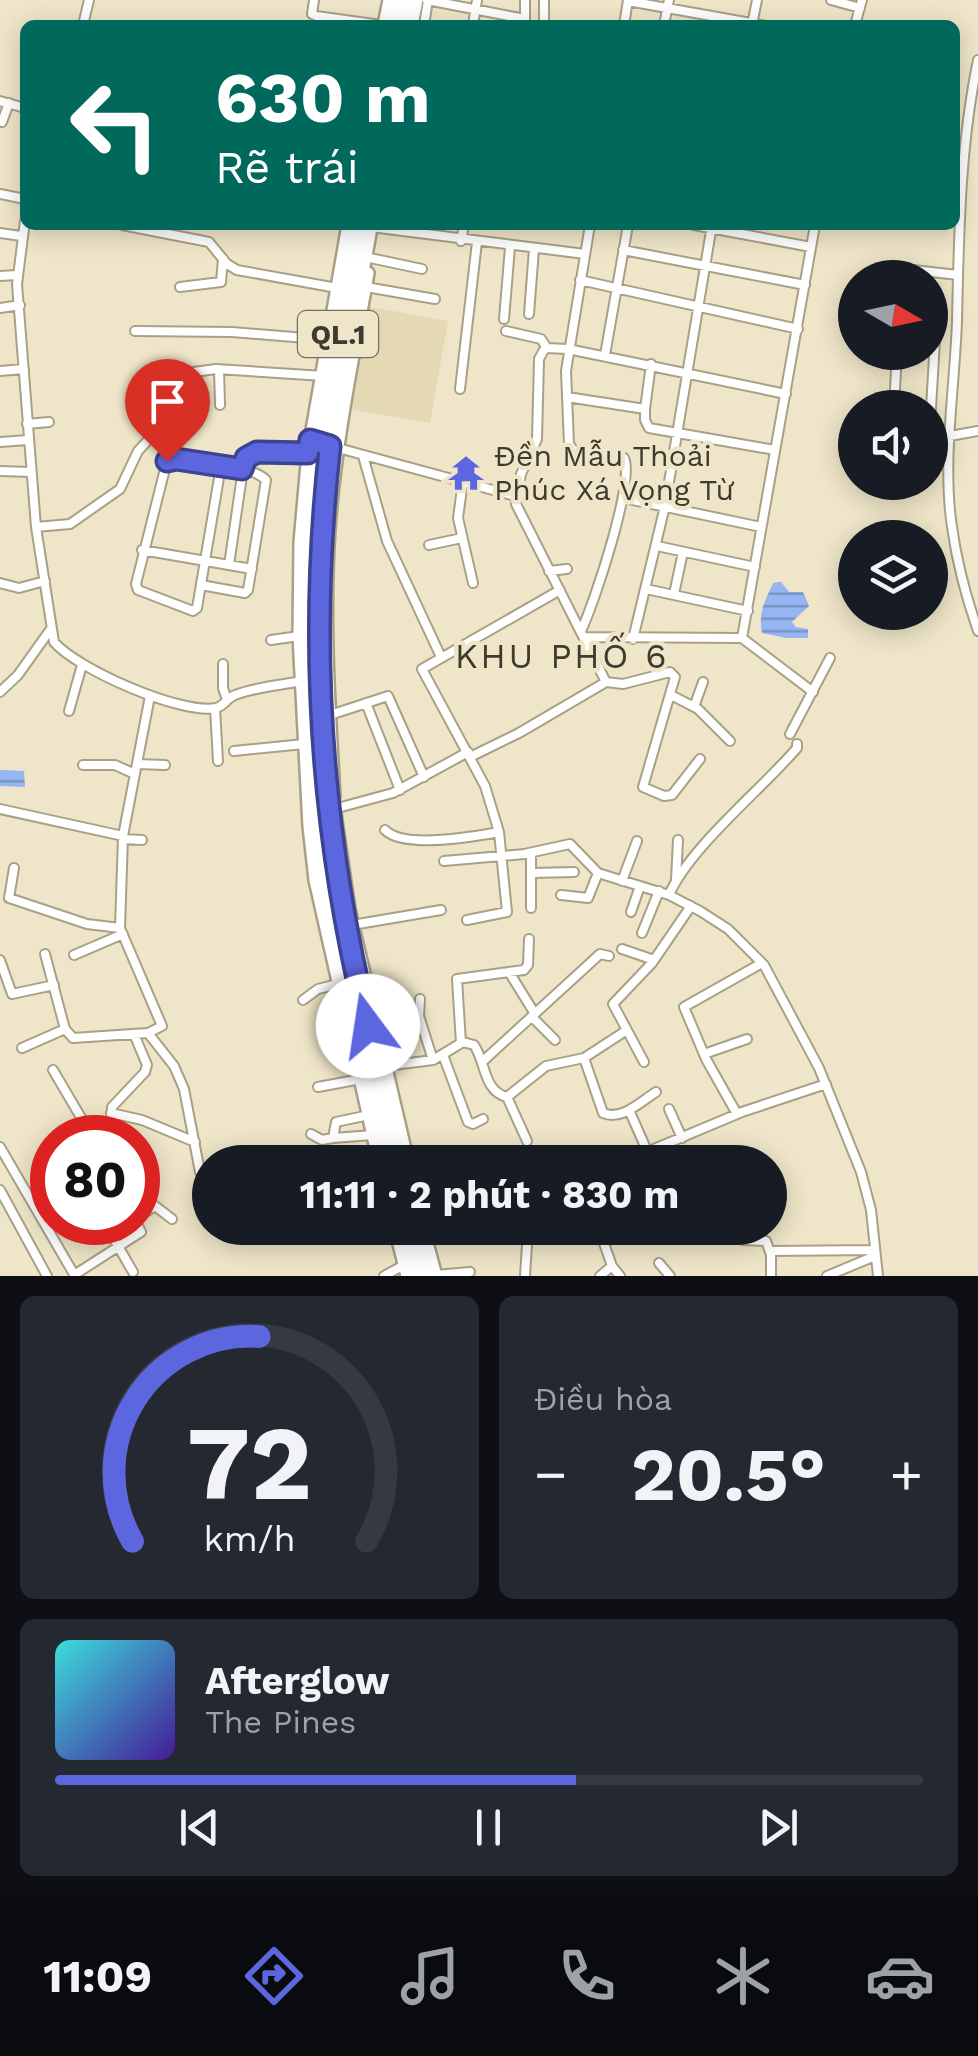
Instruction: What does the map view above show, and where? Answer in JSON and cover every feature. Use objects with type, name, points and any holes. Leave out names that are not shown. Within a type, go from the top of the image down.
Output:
[{"type":"highway","name":"QL.1","points":[[368,230],[342,289],[326,376],[306,561],[315,681],[331,809],[350,926],[400,1145]]},
{"type":"highway","name":"QL.1","points":[[321,446],[369,230]]},
{"type":"highway","name":"QL.1","points":[[315,681],[309,768],[324,884],[364,1079],[382,1145]]},
{"type":"highway","points":[[409,1272],[410,1245]]},
{"type":"highway","points":[[415,1245],[428,1276]]},
{"type":"main road","name":"QL.1","points":[[342,289],[348,230]]},
{"type":"main road","name":"QL.1","points":[[331,809],[330,715],[299,636],[300,542],[321,446],[366,287],[370,230]]},
{"type":"main road","name":"QL.1","points":[[315,681],[304,744],[309,768],[315,880],[364,1079],[375,1145]]},
{"type":"main road","points":[[418,1245],[436,1276]]},
{"type":"street","points":[[314,0],[312,14],[345,20]]},
{"type":"street","points":[[428,0],[476,4],[520,20]]},
{"type":"street","points":[[628,0],[668,4],[738,20]]},
{"type":"street","points":[[831,0],[861,4]]},
{"type":"street","points":[[978,60],[968,114],[950,436],[951,524],[964,590],[978,631]]},
{"type":"street","points":[[2,122],[4,102]]},
{"type":"street","points":[[960,113],[968,114]]},
{"type":"street","points":[[23,230],[17,275],[28,440],[50,630],[59,648],[82,664],[150,696],[215,708],[234,695],[315,681]]},
{"type":"street","points":[[148,230],[209,242],[237,270],[342,289]]},
{"type":"street","points":[[396,230],[584,254]]},
{"type":"street","points":[[461,240],[463,230]]},
{"type":"street","points":[[582,634],[628,469],[624,458],[570,448],[568,349],[589,230]]},
{"type":"street","points":[[605,355],[627,230]]},
{"type":"street","points":[[633,638],[665,506],[711,230]]},
{"type":"street","points":[[727,230],[811,247]]},
{"type":"street","points":[[742,638],[814,230]]},
{"type":"street","points":[[0,233],[21,236]]},
{"type":"street","points":[[460,389],[476,242]]},
{"type":"street","points":[[504,318],[510,246]]},
{"type":"street","points":[[530,314],[534,249]]},
{"type":"street","points":[[623,250],[805,286]]},
{"type":"street","points":[[370,258],[422,269]]},
{"type":"street","points":[[180,287],[220,282],[224,259]]},
{"type":"street","points":[[948,274],[958,275]]},
{"type":"street","points":[[0,276],[17,275]]},
{"type":"street","points":[[580,280],[798,329]]},
{"type":"street","points":[[366,287],[436,298]]},
{"type":"street","points":[[0,308],[20,305]]},
{"type":"street","points":[[506,331],[541,339],[547,348]]},
{"type":"street","points":[[135,332],[232,332],[333,340]]},
{"type":"street","points":[[606,682],[516,504],[521,474],[537,440],[541,351],[568,349],[605,355],[786,394]]},
{"type":"street","points":[[651,364],[645,420],[649,428],[775,450]]},
{"type":"street","points":[[0,371],[24,368]]},
{"type":"street","points":[[36,527],[70,524],[120,488],[138,452],[173,414],[170,378],[219,369],[326,376]]},
{"type":"street","points":[[219,369],[220,405]]},
{"type":"street","points":[[933,390],[934,370]]},
{"type":"street","points":[[934,384],[953,382]]},
{"type":"street","points":[[567,396],[646,409]]},
{"type":"street","points":[[680,404],[694,406]]},
{"type":"street","points":[[27,424],[49,422]]},
{"type":"street","points":[[950,436],[978,431]]},
{"type":"street","points":[[0,442],[28,440]]},
{"type":"street","points":[[229,565],[242,469],[246,458],[257,452],[321,446],[515,496]]},
{"type":"street","points":[[363,456],[387,540],[442,656]]},
{"type":"street","points":[[201,585],[245,592],[266,480],[258,473],[242,469],[176,459],[167,461],[136,584],[138,590],[193,611],[197,608],[221,466]]},
{"type":"street","points":[[0,471],[31,472]]},
{"type":"street","points":[[463,481],[458,513],[474,583]]},
{"type":"street","points":[[623,498],[761,527]]},
{"type":"street","points":[[429,544],[462,538]]},
{"type":"street","points":[[657,546],[755,567]]},
{"type":"street","points":[[142,550],[252,569]]},
{"type":"street","points":[[674,594],[683,552]]},
{"type":"street","points":[[549,571],[567,570]]},
{"type":"street","points":[[0,583],[20,588],[45,581]]},
{"type":"street","points":[[646,588],[748,610]]},
{"type":"street","points":[[468,920],[506,914],[499,832],[485,786],[422,671],[560,590]]},
{"type":"street","points":[[0,692],[18,675],[50,630]]},
{"type":"street","points":[[582,634],[742,638],[813,692]]},
{"type":"street","points":[[271,640],[299,636]]},
{"type":"street","points":[[790,734],[830,658]]},
{"type":"street","points":[[69,711],[82,664]]},
{"type":"street","points":[[223,664],[227,700]]},
{"type":"street","points":[[331,809],[400,790],[519,734],[606,682],[623,684],[670,672],[675,677],[671,695],[643,787],[664,796],[672,795],[700,759]]},
{"type":"street","points":[[694,706],[703,682]]},
{"type":"street","points":[[671,695],[694,706],[730,742]]},
{"type":"street","points":[[45,954],[65,1029],[73,1038],[148,1034],[163,1024],[121,931],[123,838],[150,696]]},
{"type":"street","points":[[330,715],[388,696],[424,776]]},
{"type":"street","points":[[366,703],[400,790]]},
{"type":"street","points":[[215,708],[218,761]]},
{"type":"street","points":[[234,751],[304,744]]},
{"type":"street","points":[[676,880],[798,744]]},
{"type":"street","points":[[83,765],[136,769],[165,765]]},
{"type":"street","points":[[0,809],[142,840]]},
{"type":"street","points":[[385,830],[398,839],[467,838],[499,832]]},
{"type":"street","points":[[670,895],[676,880],[678,840]]},
{"type":"street","points":[[622,881],[637,841]]},
{"type":"street","points":[[444,861],[570,844],[598,874],[670,895],[728,928],[762,962],[826,1084],[861,1172],[872,1210],[877,1274],[866,1276]]},
{"type":"street","points":[[531,908],[532,852]]},
{"type":"street","points":[[14,868],[9,898],[121,931]]},
{"type":"street","points":[[532,873],[574,872]]},
{"type":"street","points":[[562,896],[588,898],[598,874]]},
{"type":"street","points":[[630,912],[640,886]]},
{"type":"street","points":[[642,933],[659,891]]},
{"type":"street","points":[[644,1062],[612,1004],[654,960],[690,906]]},
{"type":"street","points":[[350,926],[441,910]]},
{"type":"street","points":[[74,955],[121,931]]},
{"type":"street","points":[[461,1043],[457,979],[527,968],[529,939]]},
{"type":"street","points":[[622,949],[654,960]]},
{"type":"street","points":[[482,1062],[600,954],[608,956]]},
{"type":"street","points":[[0,960],[12,994],[54,985]]},
{"type":"street","points":[[736,1114],[684,1006],[762,962]]},
{"type":"street","points":[[510,972],[534,1016],[555,1040]]},
{"type":"street","points":[[304,1000],[318,990],[338,984]]},
{"type":"street","points":[[420,999],[420,1016],[433,1060]]},
{"type":"street","points":[[22,1048],[65,1029]]},
{"type":"street","points":[[382,1065],[433,1060],[461,1043],[474,1045],[492,1088],[507,1097],[550,1064],[584,1058],[627,1030]]},
{"type":"street","points":[[134,1034],[147,1065],[145,1072],[112,1107],[111,1113],[154,1124],[195,1142]]},
{"type":"street","points":[[148,1034],[174,1066],[184,1088],[196,1145]]},
{"type":"street","points":[[704,1054],[748,1039]]},
{"type":"street","points":[[442,1055],[468,1122],[483,1120]]},
{"type":"street","points":[[584,1058],[603,1112],[614,1116],[656,1092]]},
{"type":"street","points":[[54,1070],[80,1115]]},
{"type":"street","points":[[318,1086],[364,1079]]},
{"type":"street","points":[[667,1145],[736,1114],[826,1084]]},
{"type":"street","points":[[507,1097],[527,1141]]},
{"type":"street","points":[[669,1109],[682,1138]]},
{"type":"street","points":[[629,1110],[644,1145]]},
{"type":"street","points":[[333,1138],[336,1122],[369,1115]]},
{"type":"street","points":[[312,1134],[322,1140],[373,1135]]},
{"type":"street","points":[[0,1147],[75,1275],[118,1246],[133,1272]]},
{"type":"street","points":[[0,1190],[47,1276]]},
{"type":"street","points":[[160,1210],[172,1219]]},
{"type":"street","points":[[525,1245],[525,1276]]},
{"type":"street","points":[[607,1245],[612,1266],[620,1276]]},
{"type":"street","points":[[766,1245],[771,1276]]},
{"type":"street","points":[[770,1251],[875,1253]]},
{"type":"street","points":[[827,1276],[875,1253]]},
{"type":"street","points":[[659,1263],[670,1276]]},
{"type":"street","points":[[600,1276],[612,1266]]},
{"type":"street","points":[[384,1276],[409,1272]]},
{"type":"street","points":[[436,1276],[470,1272]]},
{"type":"shaded area","points":[[366,306],[448,321],[430,423],[349,409]]},
{"type":"water","points":[[781,582],[789,592],[803,592],[809,606],[792,622],[808,629],[808,638],[762,633],[765,601],[773,583]]},
{"type":"water","points":[[0,770],[24,771],[25,787],[0,786]]},
{"type":"place","name":"Đền Mẫu Thoải Phúc Xá Vọng Từ","points":[[466,473]]},
{"type":"district","name":"KHU PHỐ 6","points":[[562,656]]},
{"type":"route","points":[[167,461],[242,469],[246,458],[257,452],[308,453],[310,440],[330,446],[318,591],[328,810],[353,965],[368,1026]]}]
